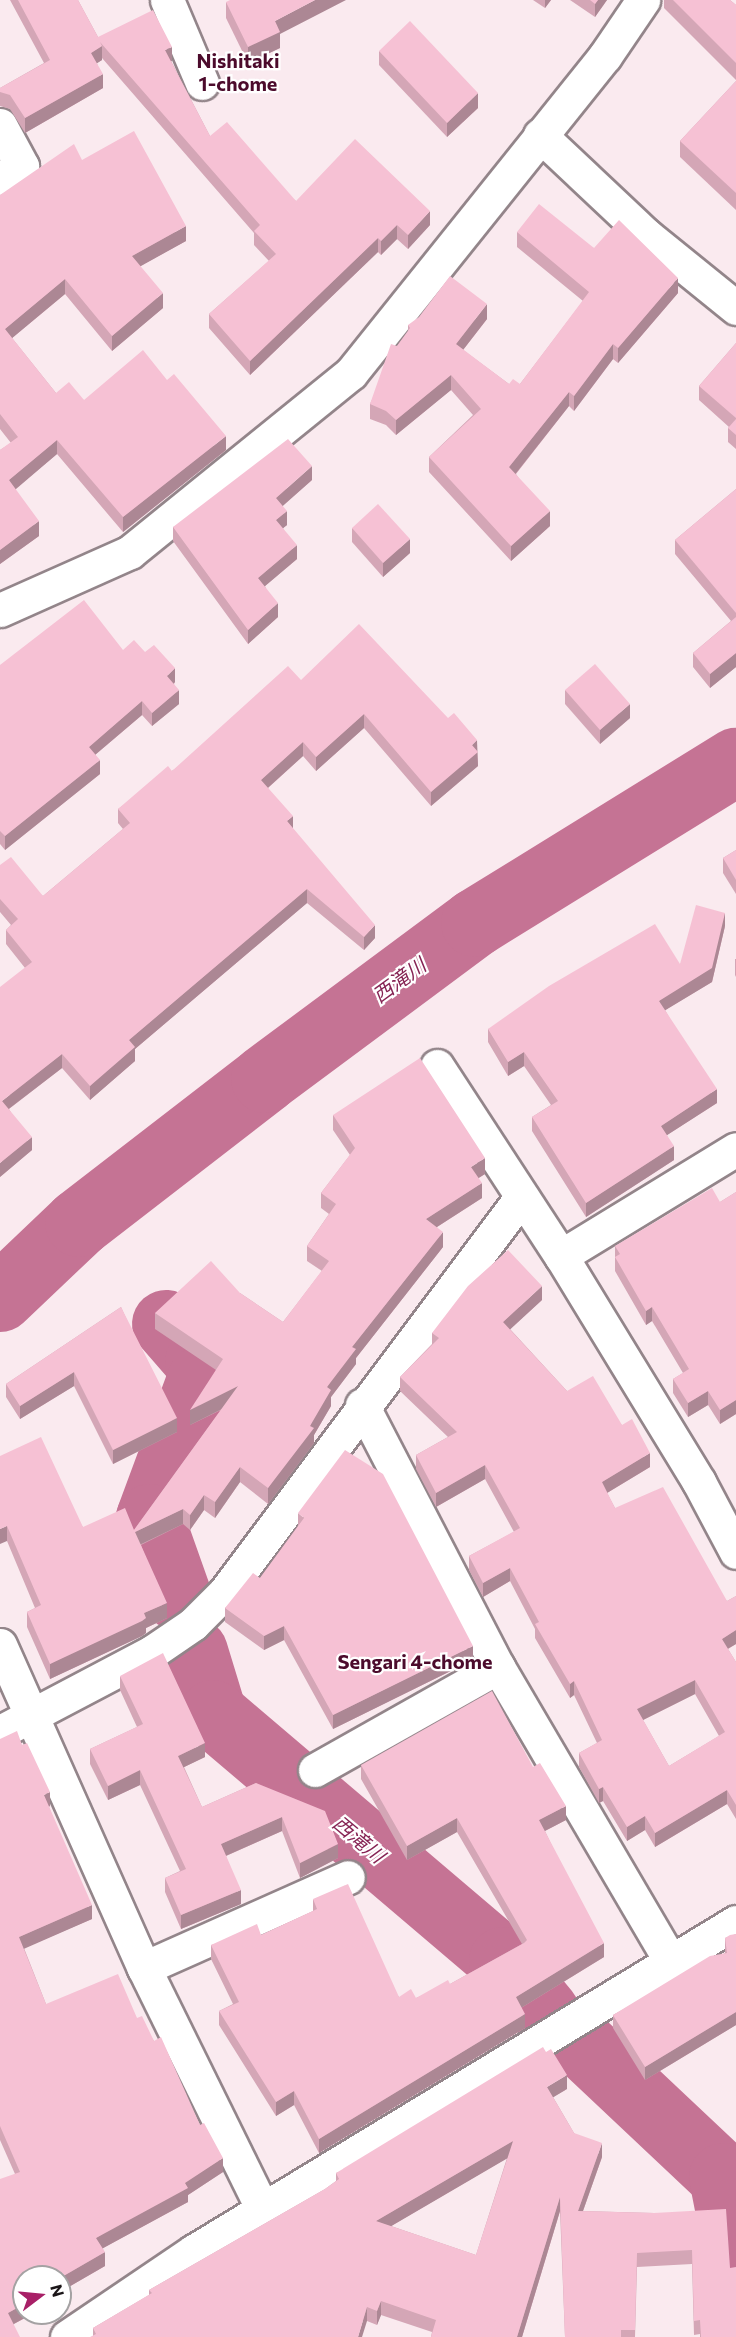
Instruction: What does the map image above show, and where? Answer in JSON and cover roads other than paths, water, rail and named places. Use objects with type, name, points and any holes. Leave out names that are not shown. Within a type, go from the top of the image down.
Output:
[{"type":"street","points":[[167,0],[202,83]]},
{"type":"street","points":[[0,610],[130,552],[351,373],[605,56],[643,0]]},
{"type":"street","points":[[0,125],[22,166],[0,179]]},
{"type":"street","points":[[540,135],[646,235],[736,308]]},
{"type":"street","points":[[437,1066],[561,1256],[699,1482],[736,1552]]},
{"type":"street","points":[[561,1256],[736,1149]]},
{"type":"street","points":[[0,1732],[152,1652],[193,1624],[225,1592],[362,1405],[522,1197]]},
{"type":"street","points":[[362,1405],[498,1667],[669,1959]]},
{"type":"street","points":[[0,1645],[29,1715],[144,1968],[264,2212]]},
{"type":"street","points":[[315,1770],[498,1667]]},
{"type":"street","points":[[144,1968],[348,1877]]},
{"type":"street","points":[[68,2337],[194,2251],[264,2212],[545,2041],[669,1959],[736,1922]]},
{"type":"waterway","name":"西滝川","points":[[0,1298],[79,1223],[265,1079],[475,923],[736,762]]},
{"type":"waterway","name":"西滝川","points":[[166,1324],[199,1362],[201,1380],[150,1518],[178,1597]]},
{"type":"waterway","name":"西滝川","points":[[194,1652],[213,1714],[503,1961],[546,2013]]},
{"type":"waterway","name":"西滝川","points":[[585,2047],[723,2177],[736,2243]]},
{"type":"district","name":"Nishitaki 1-chome","points":[[238,72]]},
{"type":"district","name":"Sengari 4-chome","points":[[415,1661]]}]
